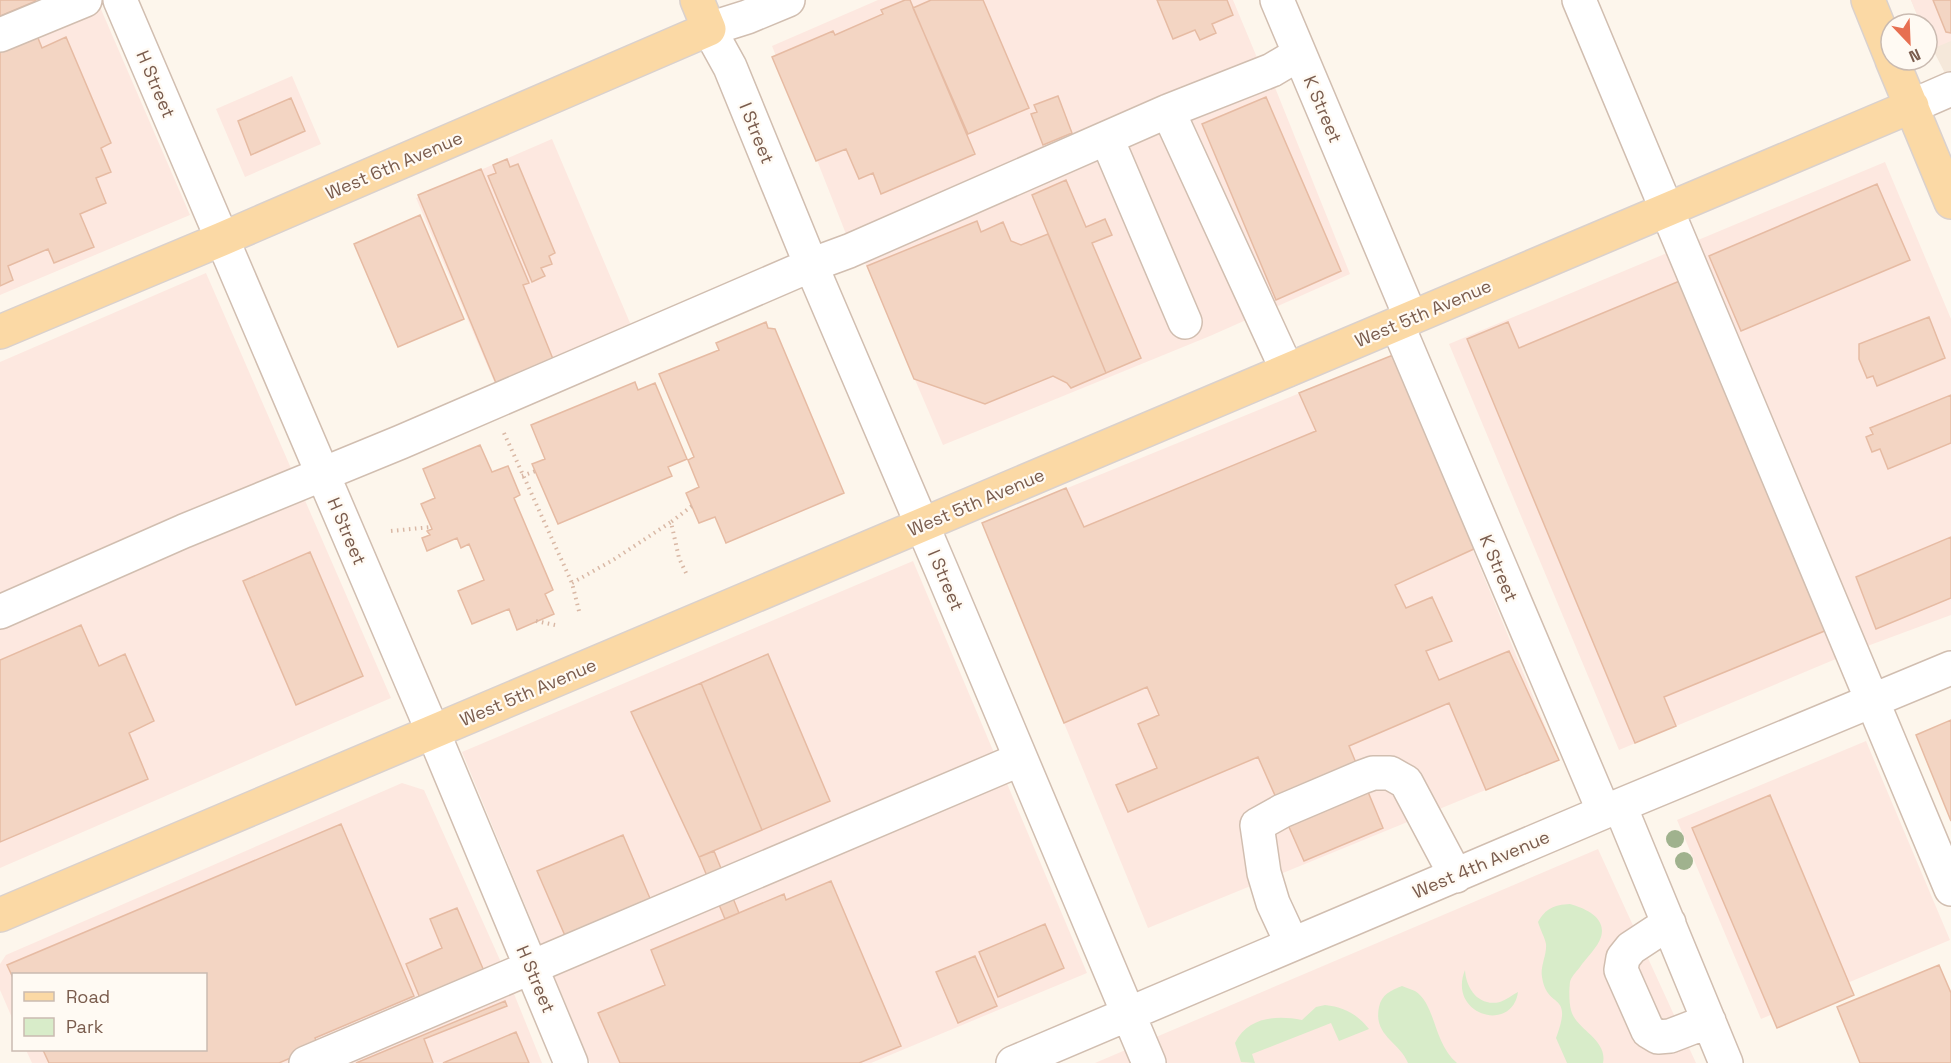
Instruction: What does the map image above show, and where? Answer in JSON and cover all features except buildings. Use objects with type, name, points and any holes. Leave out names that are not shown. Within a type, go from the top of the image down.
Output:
[{"type":"main road","points":[[1868,0],[1879,27]]},
{"type":"main road","name":"West 6th Avenue","points":[[0,332],[222,239],[703,15]]},
{"type":"main road","points":[[1898,72],[1951,202]]},
{"type":"main road","name":"West 5th Avenue","points":[[0,915],[1912,106]]},
{"type":"street","points":[[0,35],[85,0]]},
{"type":"street","name":"H Street","points":[[120,0],[433,732],[571,1063]]},
{"type":"street","name":"West 6th Avenue","points":[[703,15],[747,17],[788,0]]},
{"type":"street","name":"K Street","points":[[1277,0],[1404,321],[1486,537],[1612,809],[1669,923],[1726,1063]]},
{"type":"street","points":[[1579,0],[1951,889]]},
{"type":"street","name":"I Street","points":[[703,15],[730,67],[811,265],[923,524],[1149,1063]]},
{"type":"street","points":[[0,612],[184,531],[323,475],[811,265],[849,251],[1168,111],[1272,70],[1299,54]]},
{"type":"street","name":"West 5th Avenue","points":[[1912,106],[1951,88]]},
{"type":"street","points":[[1168,111],[1287,370]]},
{"type":"street","points":[[1107,139],[1185,322]]},
{"type":"street","name":"West 4th Avenue","points":[[1013,1063],[1951,668]]},
{"type":"street","points":[[306,1063],[1021,759]]},
{"type":"street","points":[[1292,944],[1264,873],[1257,825],[1282,811],[1362,777],[1373,773],[1390,773],[1406,782],[1456,876]]},
{"type":"street","points":[[1669,923],[1631,948],[1623,958],[1621,970],[1648,1031],[1658,1036],[1670,1036],[1709,1021]]},
{"type":"path","points":[[500,424],[572,583],[580,615]]},
{"type":"path","points":[[522,476],[536,471]]},
{"type":"path","points":[[572,583],[613,560],[692,506]]},
{"type":"path","points":[[671,522],[679,558],[686,573]]},
{"type":"path","points":[[391,531],[431,526]]},
{"type":"path","points":[[536,621],[555,625]]},
{"type":"shaded area","points":[[0,0],[97,0],[190,215],[0,295]]},
{"type":"shaded area","points":[[878,0],[1233,0],[1258,60],[982,179],[846,234],[772,46]]},
{"type":"shaded area","points":[[1911,0],[1951,0],[1951,85],[1939,62],[1939,12],[1916,12]]},
{"type":"shaded area","points":[[1911,0],[1951,0],[1951,41],[1939,46],[1939,12],[1916,12]]},
{"type":"shaded area","points":[[292,76],[321,144],[245,177],[216,109]]},
{"type":"shaded area","points":[[1272,80],[1350,274],[1210,336],[943,445],[862,256]]},
{"type":"shaded area","points":[[552,139],[633,330],[507,412],[416,198]]},
{"type":"shaded area","points":[[1885,162],[1951,319],[1951,615],[1862,648],[1619,750],[1449,344]]},
{"type":"shaded area","points":[[206,273],[391,698],[0,868],[0,362]]},
{"type":"shaded area","points":[[1393,355],[1559,760],[1148,928],[982,523]]},
{"type":"shaded area","points":[[913,561],[1087,973],[871,1063],[590,1063],[462,752]]},
{"type":"shaded area","points":[[1866,741],[1950,940],[1761,1019],[1677,820]]},
{"type":"shaded area","points":[[402,783],[424,790],[504,969],[542,1063],[32,1063],[26,1051],[207,1051],[207,973],[12,973],[12,1018],[0,990],[0,964],[6,955]]},
{"type":"shaded area","points":[[1598,849],[1696,1063],[1095,1063]]},
{"type":"green space","points":[[1570,904],[1593,914],[1601,924],[1601,937],[1597,945],[1571,978],[1569,996],[1574,1017],[1601,1047],[1603,1063],[1567,1063],[1556,1038],[1561,1023],[1561,1007],[1549,994],[1542,977],[1546,944],[1538,922],[1551,908]]},
{"type":"green space","points":[[1465,970],[1471,990],[1480,999],[1486,1002],[1500,1002],[1518,992],[1513,1005],[1505,1013],[1494,1015],[1482,1014],[1472,1008],[1465,998],[1462,986]]},
{"type":"green space","points":[[1402,986],[1415,991],[1422,997],[1443,1045],[1457,1063],[1408,1063],[1404,1055],[1383,1032],[1378,1017],[1380,1003],[1387,994]]},
{"type":"green space","points":[[1325,1005],[1350,1012],[1369,1029],[1339,1041],[1331,1023],[1252,1054],[1255,1063],[1241,1062],[1235,1043],[1247,1028],[1273,1018],[1302,1020],[1316,1007]]}]
